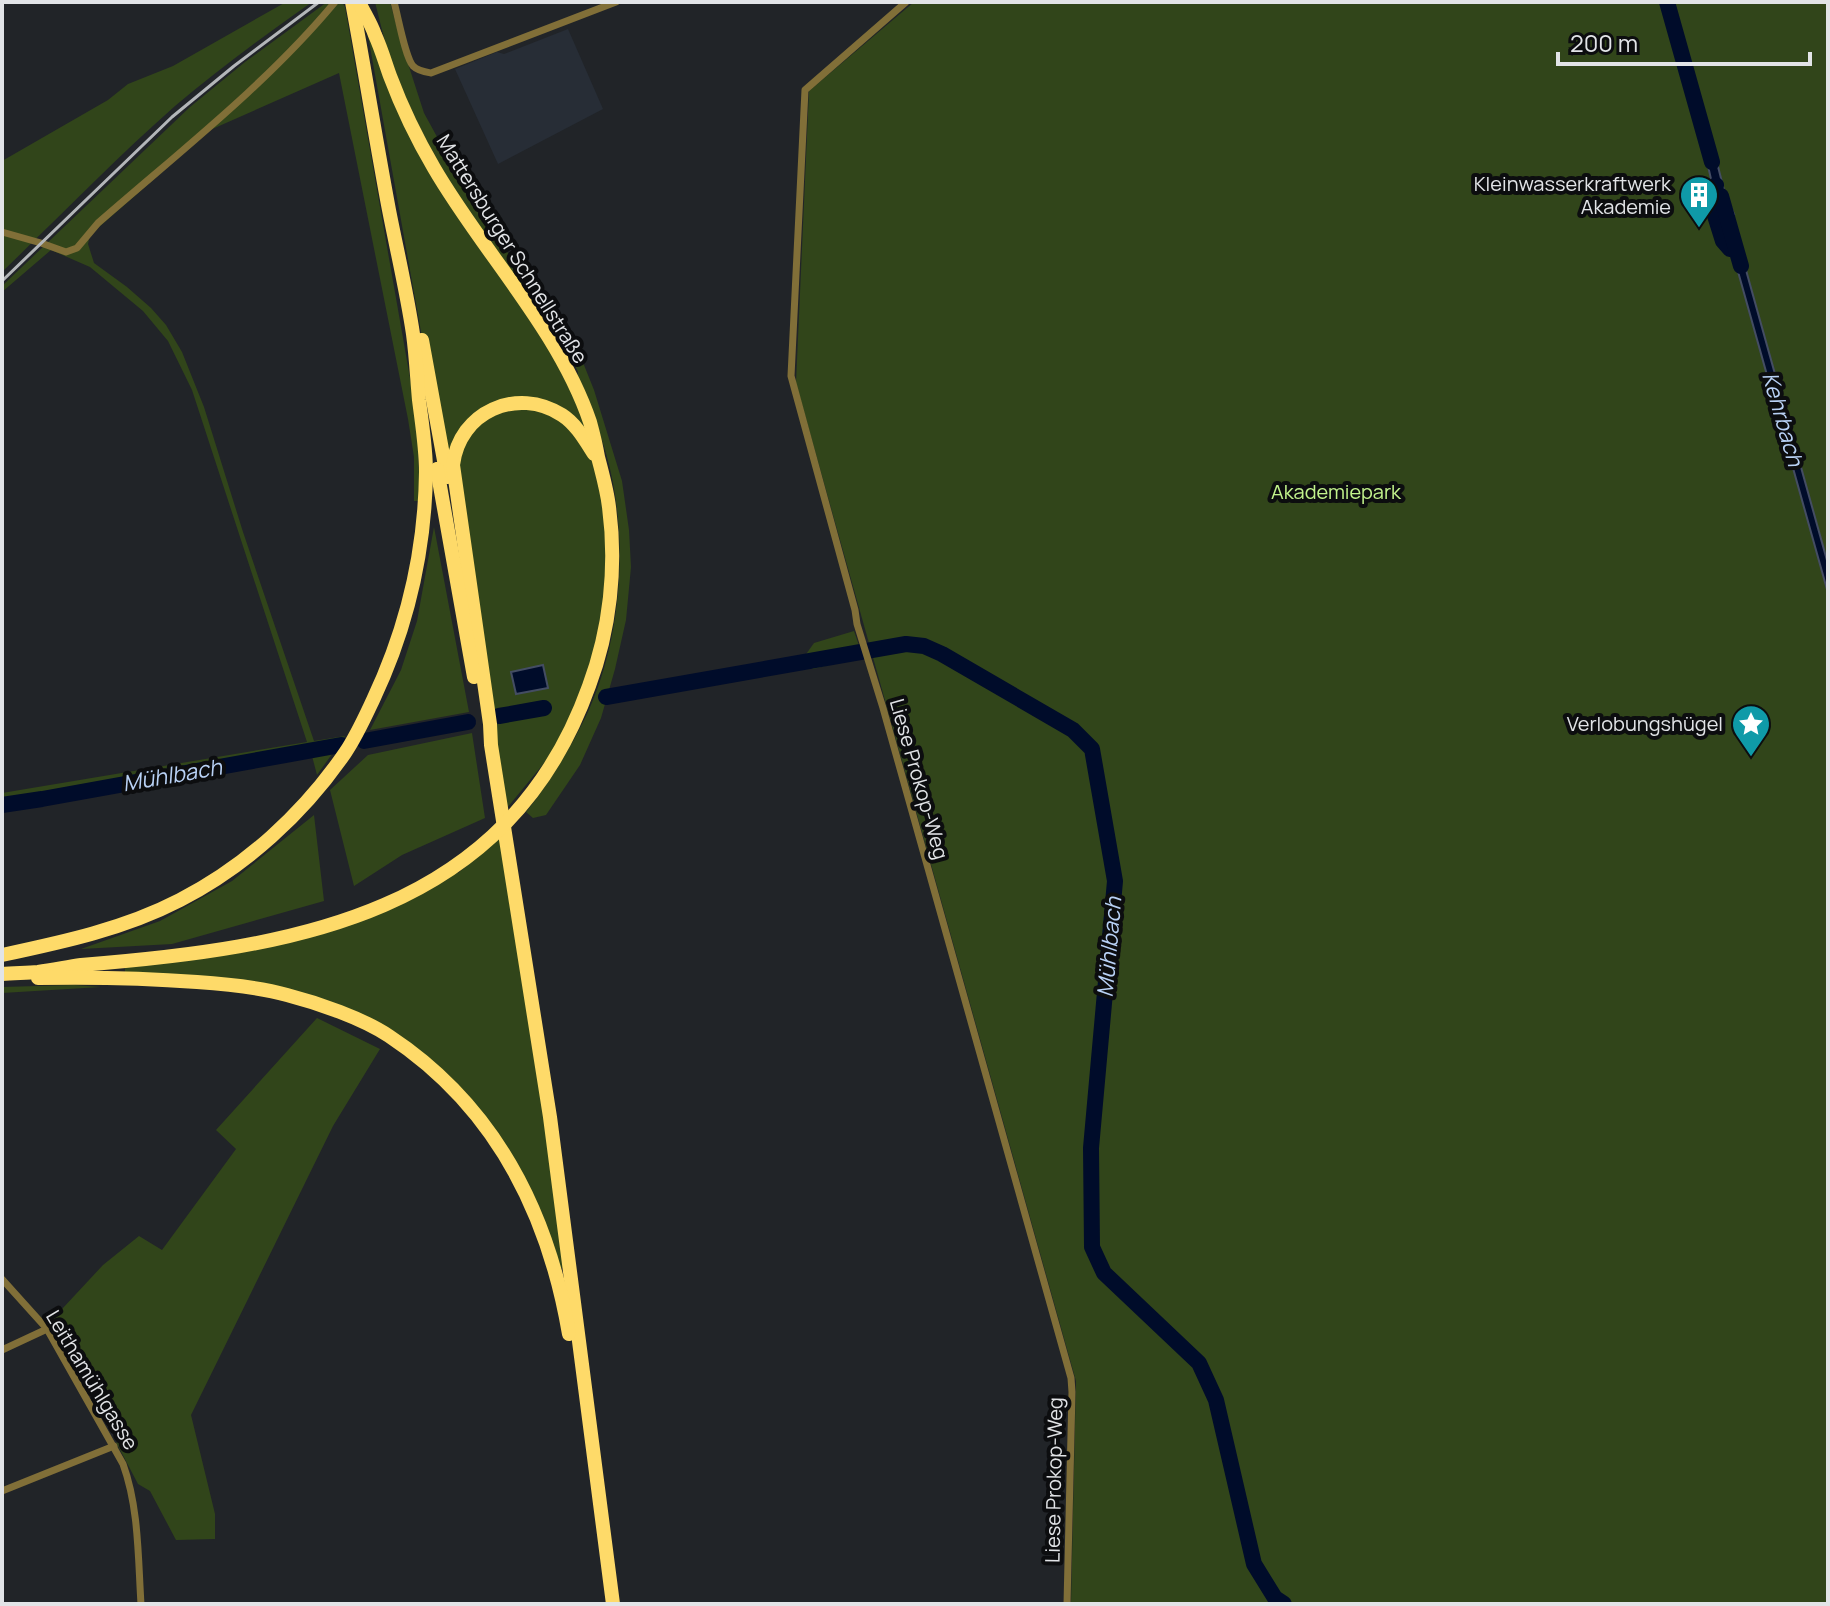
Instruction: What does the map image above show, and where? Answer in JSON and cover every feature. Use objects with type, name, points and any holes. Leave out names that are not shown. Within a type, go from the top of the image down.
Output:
[{"type":"highway","points":[[356,4],[370,108],[482,725],[491,745]]},
{"type":"highway","points":[[356,4],[481,663]]},
{"type":"highway","name":"Mattersburger Schnellstraße","points":[[2,977],[60,967],[179,956],[286,938],[338,924],[413,892],[453,867],[496,831],[530,794],[557,755],[590,684],[603,639],[611,582],[612,545],[608,502],[591,424],[557,353],[433,168],[410,123],[375,32],[356,4]]},
{"type":"highway","points":[[2,955],[76,939],[131,921],[204,886],[276,833],[313,794],[347,751],[392,658],[409,602],[420,548],[425,500],[425,452],[413,334]]},
{"type":"highway","points":[[600,464],[571,423],[558,413],[520,403],[495,408],[472,423],[460,438],[454,456],[453,474],[491,745],[550,1117],[604,1544]]},
{"type":"highway","points":[[2,968],[60,967]]},
{"type":"highway","points":[[2,977],[162,979],[286,994],[338,1011],[387,1034],[433,1069],[463,1098],[490,1131],[512,1167],[531,1205],[555,1270],[613,1604]]},
{"type":"street","points":[[2,232],[66,252],[77,248],[98,223],[311,31],[335,2]]},
{"type":"street","points":[[394,2],[409,59],[414,67],[431,73],[616,2]]},
{"type":"street","name":"Liese Prokop-Weg","points":[[906,2],[808,86],[804,95],[791,376],[863,644],[1071,1378],[1067,1604]]},
{"type":"street","name":"Leithamühlgasse","points":[[2,1279],[47,1329],[114,1446],[130,1481],[141,1604]]},
{"type":"street","points":[[2,1350],[47,1329]]},
{"type":"street","points":[[2,1491],[114,1446]]},
{"type":"shaded area","points":[[568,29],[603,109],[498,164],[455,69]]},
{"type":"green space","points":[[286,2],[312,2],[242,52],[175,106],[2,272],[2,161],[108,100],[128,84],[173,66]]},
{"type":"green space","points":[[327,2],[342,2],[345,7],[417,418],[420,501],[414,501],[414,457],[408,419],[339,73],[210,130],[90,235],[88,244],[94,263],[151,308],[166,325],[182,352],[204,407],[314,741],[345,736],[317,775],[312,756],[2,809],[2,793],[307,742],[192,390],[168,341],[143,311],[90,267],[51,250],[2,292],[2,286],[190,107]]},
{"type":"green space","points":[[362,2],[411,126],[580,396],[608,502],[608,613],[568,734],[502,814],[453,474],[442,449]]},
{"type":"green space","points":[[375,2],[390,2],[424,113],[476,208],[584,365],[622,481],[631,567],[626,620],[615,669],[601,718],[580,765],[546,815],[533,818],[526,812],[567,752],[587,714],[608,653],[615,621],[620,554],[614,488],[601,437],[570,355],[492,247],[418,128],[399,86]]},
{"type":"green space","name":"Akademiepark","points":[[914,2],[1828,2],[1828,1604],[1071,1604],[1076,1381],[796,383],[809,91]]},
{"type":"green space","points":[[434,527],[469,712],[370,730],[401,670],[417,621]]},
{"type":"green space","points":[[854,631],[863,657],[813,669],[806,663],[804,657],[814,643]]},
{"type":"green space","points":[[472,733],[485,818],[402,855],[354,886],[330,790],[368,755]]},
{"type":"green space","points":[[314,815],[324,901],[172,944],[81,949],[160,921],[232,881]]},
{"type":"green space","points":[[506,833],[569,1266],[555,1270],[490,1131],[387,1034],[286,994],[125,978],[125,962],[338,924],[453,867],[458,873]]},
{"type":"green space","points":[[2,987],[101,987],[2,993]]},
{"type":"green space","points":[[317,1018],[380,1049],[333,1126],[191,1415],[215,1514],[215,1539],[176,1540],[150,1491],[138,1484],[116,1442],[126,1444],[105,1419],[49,1323],[103,1265],[139,1236],[162,1250],[236,1149],[216,1130]]},
{"type":"water","points":[[1712,143],[1725,194],[1734,214],[1719,218],[1716,206],[1709,205],[1711,179],[1703,144]]},
{"type":"water","points":[[1739,245],[1828,564],[1828,593],[1737,268],[1729,252]]},
{"type":"water","points":[[543,665],[548,688],[516,694],[511,672]]},
{"type":"waterway","name":"Kehrbach","points":[[1667,2],[1712,162]]},
{"type":"waterway","name":"Kehrbach","points":[[1716,185],[1712,206],[1723,241],[1730,249]]},
{"type":"waterway","name":"Kehrbach","points":[[1721,196],[1741,266]]},
{"type":"waterway","name":"Mühlbach","points":[[606,697],[906,644],[924,646],[942,654],[1073,730],[1092,749],[1115,881],[1091,1148],[1092,1247],[1104,1273],[1199,1363],[1216,1400],[1254,1564],[1275,1598],[1284,1604]]},
{"type":"waterway","name":"Mühlbach","points":[[499,716],[544,708]]},
{"type":"waterway","name":"Mühlbach","points":[[364,741],[468,722]]},
{"type":"waterway","name":"Mühlbach","points":[[2,805],[341,745]]},
{"type":"railway","points":[[2,281],[172,117],[319,2]]},
{"type":"place","name":"Kleinwasserkraftwerk Akademie","points":[[1699,229]]},
{"type":"place","name":"Verlobungshügel","points":[[1751,758]]}]
